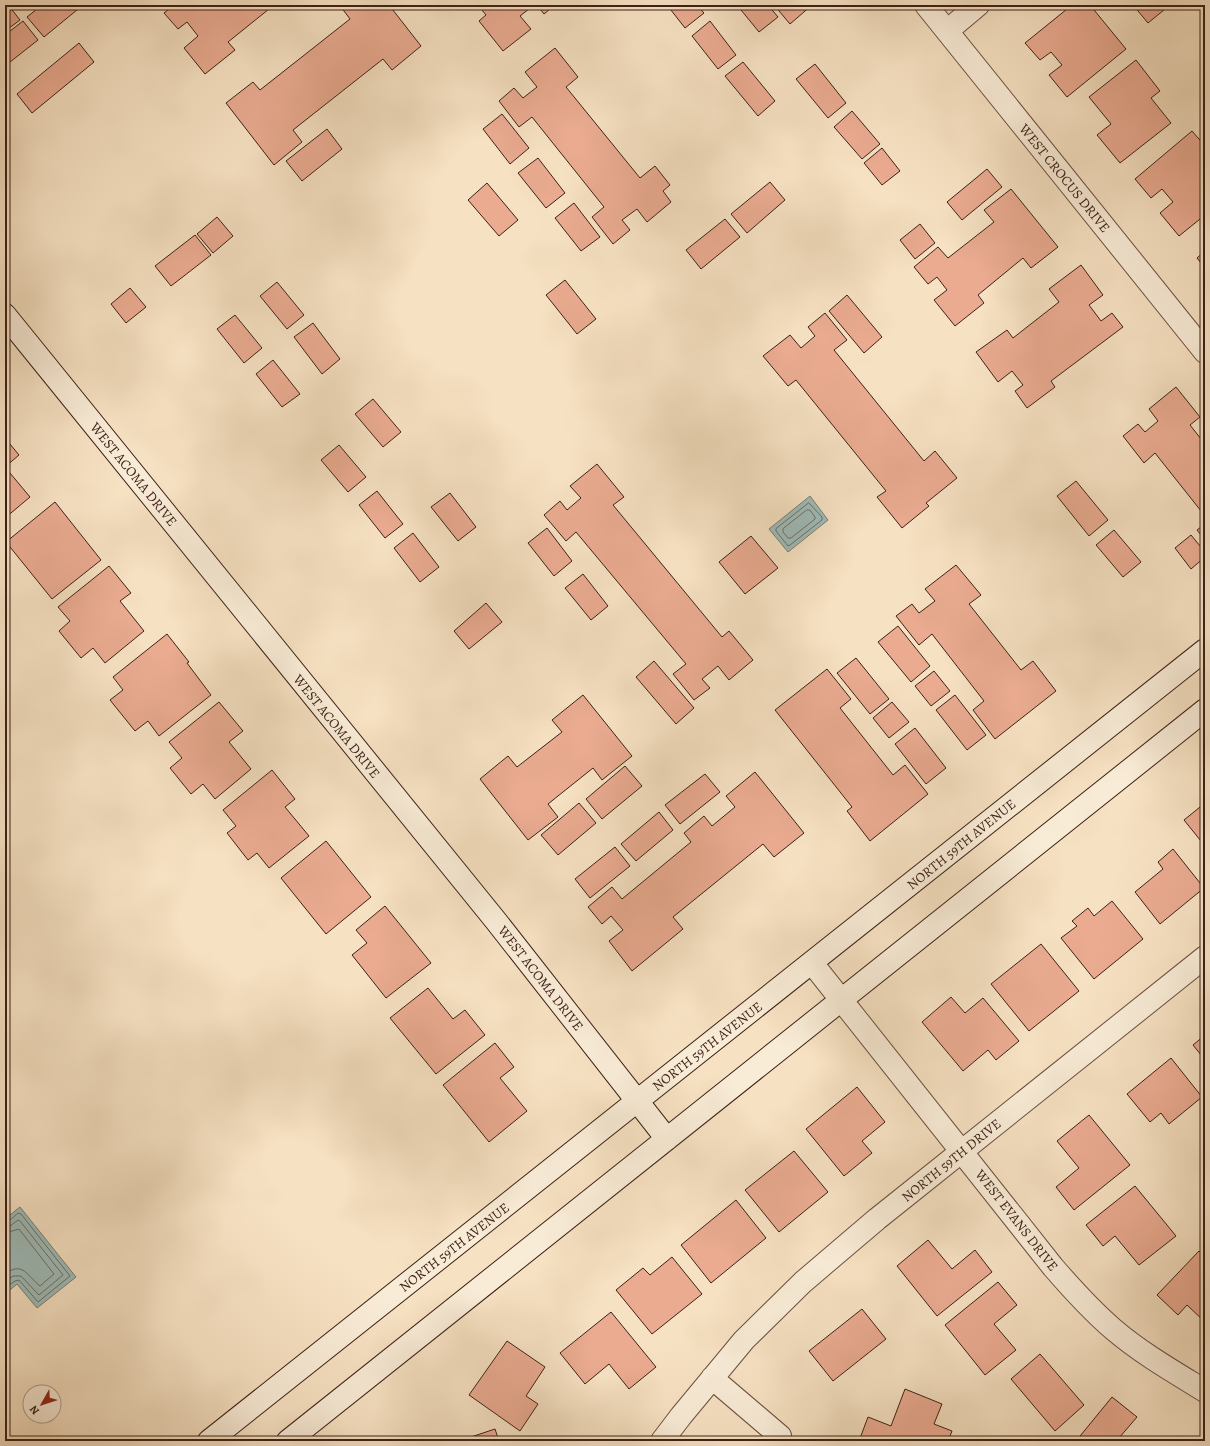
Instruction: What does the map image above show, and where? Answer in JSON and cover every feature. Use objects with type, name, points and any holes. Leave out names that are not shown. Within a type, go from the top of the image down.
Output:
[{"type":"street","name":"WEST CROCUS DRIVE","points":[[926,5],[1205,352]]},
{"type":"street","points":[[947,31],[978,5]]},
{"type":"street","name":"WEST ACOMA DRIVE","points":[[5,315],[496,921],[667,1139]]},
{"type":"street","name":"NORTH 59TH AVENUE","points":[[209,1441],[1205,650]]},
{"type":"street","points":[[288,1441],[1205,710]]},
{"type":"street","name":"NORTH 59TH DRIVE","points":[[662,1441],[744,1340],[803,1282],[876,1220],[1205,957]]},
{"type":"street","name":"WEST EVANS DRIVE","points":[[812,963],[1083,1302],[1137,1348],[1205,1391]]},
{"type":"street","points":[[712,1378],[780,1436]]},
{"type":"water","points":[[810,496],[828,520],[788,552],[769,529]]},
{"type":"water","points":[[20,1207],[76,1277],[37,1308],[17,1284],[5,1294],[5,1219]]},
{"type":"building","points":[[5,5],[11,5],[9,6],[20,20],[5,31]]},
{"type":"building","points":[[42,5],[83,5],[44,37],[27,17]]},
{"type":"building","points":[[174,5],[274,5],[228,42],[235,50],[205,74],[184,48],[198,36],[187,22],[178,29],[164,13]]},
{"type":"building","points":[[344,5],[389,5],[421,46],[392,70],[383,59],[293,130],[302,142],[274,165],[226,103],[253,82],[260,90],[350,19],[341,7]]},
{"type":"building","points":[[478,5],[534,5],[520,16],[531,29],[503,51],[479,21],[486,15]]},
{"type":"building","points":[[537,5],[555,5],[544,14]]},
{"type":"building","points":[[667,5],[697,5],[704,13],[685,28]]},
{"type":"building","points":[[737,5],[768,5],[778,17],[759,32]]},
{"type":"building","points":[[774,5],[812,5],[790,24]]},
{"type":"building","points":[[1072,5],[1090,5],[1126,49],[1067,97],[1049,75],[1062,65],[1051,52],[1040,60],[1025,43]]},
{"type":"building","points":[[1133,5],[1170,5],[1148,23]]},
{"type":"building","points":[[23,21],[38,40],[5,66],[5,35]]},
{"type":"building","points":[[710,21],[736,55],[718,69],[692,36]]},
{"type":"building","points":[[79,43],[94,62],[32,113],[17,94]]},
{"type":"building","points":[[555,48],[578,77],[566,87],[640,178],[655,166],[670,185],[663,191],[671,202],[647,222],[637,209],[622,220],[630,230],[613,244],[592,217],[604,207],[532,117],[519,127],[499,101],[514,88],[523,98],[537,87],[525,72]]},
{"type":"building","points":[[1136,60],[1160,91],[1151,98],[1171,123],[1120,163],[1097,135],[1111,124],[1089,97]]},
{"type":"building","points":[[743,62],[775,101],[758,116],[725,76]]},
{"type":"building","points":[[815,64],[846,103],[828,118],[796,79]]},
{"type":"building","points":[[852,111],[880,144],[862,159],[834,127]]},
{"type":"building","points":[[502,114],[529,148],[510,164],[483,129]]},
{"type":"building","points":[[327,129],[342,149],[302,181],[286,161]]},
{"type":"building","points":[[1192,131],[1205,146],[1205,215],[1179,236],[1160,213],[1173,202],[1162,189],[1151,198],[1135,179]]},
{"type":"building","points":[[882,148],[900,171],[882,185],[864,163]]},
{"type":"building","points":[[538,158],[565,193],[546,208],[518,173]]},
{"type":"building","points":[[987,169],[1002,187],[962,220],[947,202]]},
{"type":"building","points":[[770,182],[785,200],[747,233],[731,214]]},
{"type":"building","points":[[487,183],[518,220],[499,236],[468,200]]},
{"type":"building","points":[[1011,189],[1058,247],[1031,268],[1023,258],[978,295],[984,303],[955,326],[934,300],[947,290],[937,277],[928,284],[914,267],[938,247],[948,258],[994,222],[984,210]]},
{"type":"building","points":[[574,203],[600,237],[581,251],[555,218]]},
{"type":"building","points":[[217,217],[233,236],[213,253],[197,234]]},
{"type":"building","points":[[725,219],[740,237],[701,269],[686,250]]},
{"type":"building","points":[[920,224],[935,243],[915,259],[900,240]]},
{"type":"building","points":[[195,235],[211,255],[171,286],[155,266]]},
{"type":"building","points":[[1205,251],[1205,268],[1197,258]]},
{"type":"building","points":[[1081,265],[1103,295],[1089,305],[1101,321],[1112,313],[1123,327],[1051,381],[1055,387],[1027,408],[1015,391],[1023,385],[1012,371],[998,382],[976,352],[1007,330],[1013,338],[1059,302],[1049,289]]},
{"type":"building","points":[[565,280],[596,319],[577,334],[546,295]]},
{"type":"building","points":[[277,282],[304,315],[287,329],[260,296]]},
{"type":"building","points":[[130,288],[146,307],[126,323],[111,304]]},
{"type":"building","points":[[847,295],[882,337],[864,353],[829,311]]},
{"type":"building","points":[[825,313],[847,340],[834,350],[924,461],[935,451],[957,478],[926,503],[929,506],[902,528],[877,497],[886,491],[796,380],[788,386],[763,356],[790,335],[801,348],[815,336],[808,327]]},
{"type":"building","points":[[235,315],[262,348],[244,363],[217,329]]},
{"type":"building","points":[[313,323],[340,359],[322,374],[294,337]]},
{"type":"building","points":[[273,360],[300,394],[282,407],[256,374]]},
{"type":"building","points":[[1176,387],[1200,417],[1190,425],[1205,444],[1205,516],[1155,453],[1144,463],[1123,436],[1138,424],[1145,432],[1158,421],[1149,409]]},
{"type":"building","points":[[373,399],[401,432],[383,447],[355,414]]},
{"type":"building","points":[[5,438],[19,455],[5,467]]},
{"type":"building","points":[[339,445],[366,477],[348,492],[321,460]]},
{"type":"building","points":[[597,464],[624,497],[613,505],[722,637],[729,631],[753,660],[729,680],[718,666],[702,679],[710,688],[694,700],[673,674],[686,664],[576,532],[566,541],[544,515],[560,501],[567,510],[581,498],[570,486]]},
{"type":"building","points":[[5,467],[30,497],[5,518]]},
{"type":"building","points":[[1076,481],[1108,520],[1089,536],[1057,496]]},
{"type":"building","points":[[377,491],[403,524],[385,538],[359,505]]},
{"type":"building","points":[[450,493],[476,527],[458,541],[431,507]]},
{"type":"building","points":[[55,502],[101,560],[52,599],[6,542]]},
{"type":"building","points":[[1205,524],[1205,540],[1197,530]]},
{"type":"building","points":[[547,528],[572,561],[554,576],[528,543]]},
{"type":"building","points":[[1114,530],[1141,562],[1123,577],[1096,545]]},
{"type":"building","points":[[413,533],[439,567],[420,582],[394,548]]},
{"type":"building","points":[[1191,535],[1205,552],[1205,557],[1191,569],[1175,548]]},
{"type":"building","points":[[751,536],[778,568],[745,594],[719,562]]},
{"type":"building","points":[[956,565],[981,595],[969,604],[1021,670],[1033,661],[1056,691],[995,739],[973,710],[984,701],[932,634],[919,645],[896,616],[912,604],[919,613],[935,601],[925,589]]},
{"type":"building","points":[[109,566],[131,593],[120,601],[144,631],[105,663],[93,648],[81,658],[59,631],[70,621],[58,607]]},
{"type":"building","points":[[583,574],[608,606],[591,620],[565,588]]},
{"type":"building","points":[[486,603],[502,622],[469,649],[454,631]]},
{"type":"building","points":[[898,626],[930,666],[911,682],[878,642]]},
{"type":"building","points":[[167,634],[189,662],[187,663],[211,695],[159,736],[148,721],[135,731],[110,700],[123,690],[113,677]]},
{"type":"building","points":[[856,658],[889,699],[870,714],[837,673]]},
{"type":"building","points":[[654,661],[694,708],[676,724],[636,677]]},
{"type":"building","points":[[827,669],[851,699],[840,708],[893,775],[905,765],[928,794],[870,841],[847,811],[852,807],[775,710]]},
{"type":"building","points":[[934,671],[950,691],[931,706],[915,686]]},
{"type":"building","points":[[583,695],[632,756],[602,780],[593,768],[548,804],[558,817],[528,840],[480,779],[508,756],[517,767],[562,732],[552,720]]},
{"type":"building","points":[[955,695],[986,735],[967,750],[936,710]]},
{"type":"building","points":[[219,702],[243,731],[229,742],[251,769],[215,799],[203,784],[191,794],[170,768],[182,758],[169,742]]},
{"type":"building","points":[[892,702],[909,722],[889,738],[873,718]]},
{"type":"building","points":[[915,728],[946,768],[926,784],[895,744]]},
{"type":"building","points":[[625,766],[642,786],[602,819],[586,799]]},
{"type":"building","points":[[272,770],[295,799],[285,807],[309,836],[269,868],[257,853],[248,860],[227,833],[236,826],[223,810]]},
{"type":"building","points":[[755,772],[804,833],[774,857],[763,844],[673,917],[683,929],[632,971],[609,941],[623,930],[611,916],[602,924],[588,907],[612,887],[622,899],[691,842],[684,833],[704,816],[712,826],[735,807],[726,796]]},
{"type":"building","points":[[705,774],[720,792],[680,824],[665,805]]},
{"type":"building","points":[[579,803],[596,823],[558,855],[541,835]]},
{"type":"building","points":[[1205,803],[1205,846],[1184,820]]},
{"type":"building","points":[[659,812],[673,830],[636,861],[621,844]]},
{"type":"building","points":[[326,841],[371,897],[326,934],[281,878]]},
{"type":"building","points":[[615,847],[630,866],[590,898],[575,879]]},
{"type":"building","points":[[1173,849],[1204,888],[1160,924],[1135,892],[1163,869],[1158,862]]},
{"type":"building","points":[[1112,901],[1143,939],[1094,979],[1061,938],[1077,926],[1072,921],[1088,908],[1094,916]]},
{"type":"building","points":[[385,906],[431,963],[386,998],[352,955],[367,943],[356,930]]},
{"type":"building","points":[[1041,944],[1079,991],[1029,1031],[991,984]]},
{"type":"building","points":[[428,988],[453,1019],[465,1010],[485,1035],[436,1074],[390,1018]]},
{"type":"building","points":[[951,997],[965,1013],[983,998],[1019,1041],[996,1060],[988,1050],[963,1071],[922,1022]]},
{"type":"building","points":[[1205,1035],[1205,1060],[1193,1045]]},
{"type":"building","points":[[495,1043],[514,1067],[500,1078],[527,1111],[489,1142],[443,1085]]},
{"type":"building","points":[[1171,1058],[1202,1097],[1169,1124],[1161,1113],[1150,1122],[1127,1094]]},
{"type":"building","points":[[857,1087],[885,1122],[862,1141],[872,1153],[844,1176],[806,1129]]},
{"type":"building","points":[[1089,1115],[1130,1165],[1074,1210],[1056,1187],[1079,1168],[1057,1141]]},
{"type":"building","points":[[794,1151],[828,1192],[779,1232],[745,1190]]},
{"type":"building","points":[[1135,1186],[1176,1236],[1139,1265],[1115,1236],[1103,1246],[1086,1225]]},
{"type":"building","points":[[736,1200],[766,1238],[711,1283],[681,1245]]},
{"type":"building","points":[[928,1240],[952,1269],[975,1250],[992,1272],[937,1316],[897,1266]]},
{"type":"building","points":[[1199,1251],[1205,1257],[1205,1322],[1187,1305],[1178,1315],[1157,1295]]},
{"type":"building","points":[[672,1257],[702,1294],[652,1334],[616,1290],[643,1268],[650,1275]]},
{"type":"building","points":[[998,1282],[1017,1305],[994,1324],[1016,1350],[985,1375],[945,1325]]},
{"type":"building","points":[[862,1309],[886,1339],[833,1381],[809,1351]]},
{"type":"building","points":[[611,1312],[656,1367],[629,1389],[609,1364],[585,1384],[560,1353]]},
{"type":"building","points":[[507,1341],[545,1367],[526,1396],[538,1404],[520,1431],[469,1395]]},
{"type":"building","points":[[1040,1354],[1084,1405],[1055,1431],[1011,1379]]},
{"type":"building","points":[[905,1389],[942,1404],[934,1424],[952,1431],[948,1441],[859,1441],[868,1417],[891,1426]]},
{"type":"building","points":[[1112,1397],[1137,1417],[1119,1438],[1123,1441],[1076,1441]]},
{"type":"building","points":[[495,1429],[499,1441],[459,1441]]}]
